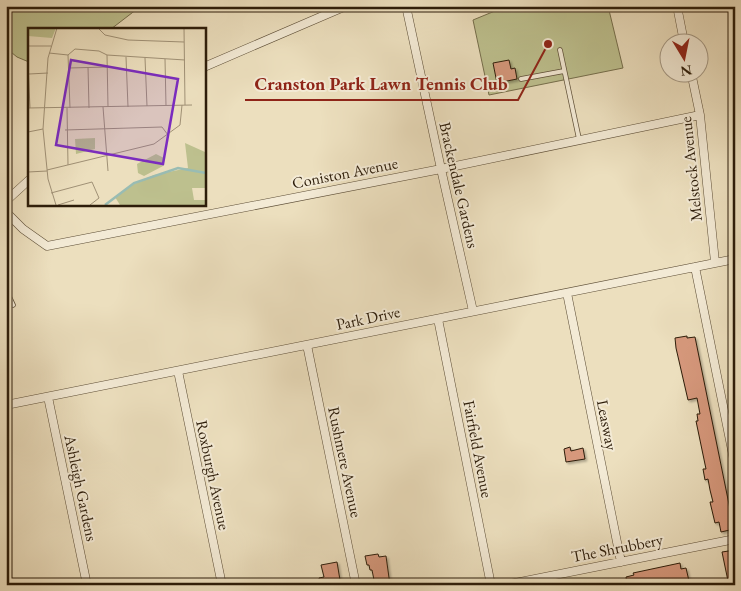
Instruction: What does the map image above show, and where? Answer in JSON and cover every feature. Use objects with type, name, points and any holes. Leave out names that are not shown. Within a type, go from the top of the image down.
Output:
[{"type":"street","points":[[205,67],[346,6]]},
{"type":"street","name":"Brackendale Gardens","points":[[406,6],[440,168],[473,311]]},
{"type":"street","points":[[677,6],[682,32]]},
{"type":"street","name":"Melstock Avenue","points":[[693,82],[700,115],[715,262]]},
{"type":"street","name":"Coniston Avenue","points":[[6,212],[23,229],[48,246],[700,115]]},
{"type":"street","points":[[6,200],[28,181]]},
{"type":"street","name":"Park Drive","points":[[6,405],[735,258]]},
{"type":"street","points":[[695,267],[735,465]]},
{"type":"street","name":"Leasway","points":[[567,293],[621,562]]},
{"type":"street","name":"Fairfield Avenue","points":[[438,319],[491,585]]},
{"type":"street","name":"Rushmere Avenue","points":[[307,345],[356,585]]},
{"type":"street","name":"Roxburgh Avenue","points":[[178,371],[222,585]]},
{"type":"street","name":"Ashleigh Gardens","points":[[48,397],[87,585]]},
{"type":"street","name":"The Shrubbery","points":[[505,585],[735,539]]},
{"type":"lane","points":[[560,50],[579,139]]},
{"type":"lane","points":[[521,79],[564,71]]},
{"type":"lane","points":[[6,290],[12,305]]},
{"type":"green space","points":[[6,6],[141,6],[112,28],[28,28],[28,62],[17,57],[6,48]]},
{"type":"green space","points":[[507,6],[608,6],[623,68],[489,95],[473,20]]},
{"type":"building","points":[[509,60],[511,69],[515,68],[517,79],[497,83],[493,63]]},
{"type":"building","points":[[687,336],[687,338],[695,337],[734,529],[721,532],[719,522],[715,523],[710,502],[713,502],[708,479],[705,480],[703,469],[706,469],[696,421],[698,421],[697,414],[700,414],[697,398],[688,400],[676,348],[675,338]]},
{"type":"building","points":[[570,447],[571,451],[583,448],[585,459],[566,462],[564,449]]},
{"type":"building","points":[[735,550],[735,580],[728,581],[722,552]]},
{"type":"building","points":[[378,554],[379,557],[386,556],[390,585],[375,585],[372,570],[367,565],[365,556]]},
{"type":"building","points":[[337,562],[340,580],[337,580],[338,585],[320,585],[319,578],[324,577],[321,565]]},
{"type":"building","points":[[680,563],[681,569],[686,568],[689,581],[674,584],[673,580],[651,585],[627,585],[626,577],[634,575],[633,573]]},
{"type":"place","name":"Cranston Park Lawn Tennis Club","points":[[548,44]]}]
